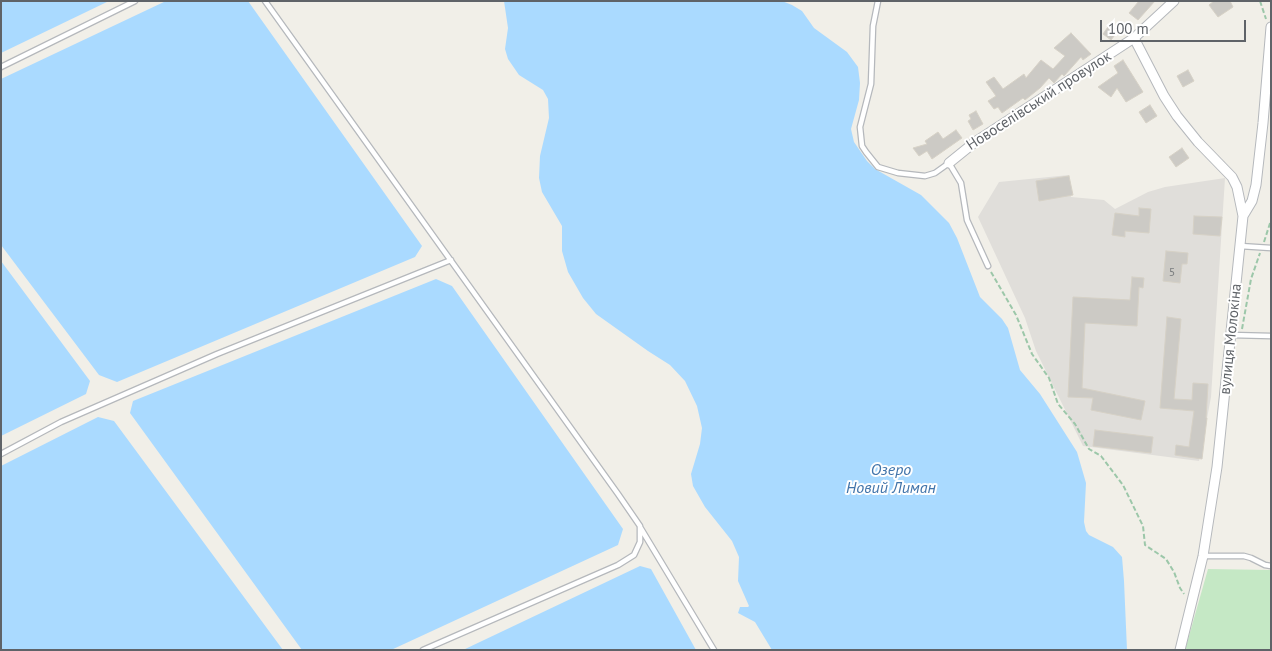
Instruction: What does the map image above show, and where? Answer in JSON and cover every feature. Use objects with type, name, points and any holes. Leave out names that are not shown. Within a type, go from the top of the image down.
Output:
[{"type":"street","name":"Новоселівський провулок","points":[[949,163],[982,137],[1134,38],[1174,1]]},
{"type":"street","name":"вулиця Молокіна","points":[[1180,650],[1203,556],[1219,452],[1235,335],[1243,216],[1252,201],[1256,185],[1271,28]]},
{"type":"street","points":[[1134,38],[1164,96],[1177,116],[1198,142],[1232,177],[1237,187],[1243,216]]},
{"type":"lane","points":[[1,67],[135,1]]},
{"type":"lane","points":[[265,1],[640,526],[714,650]]},
{"type":"lane","points":[[878,1],[873,26],[871,84],[860,127],[862,146],[878,167],[898,173],[925,176],[935,173],[949,163],[961,183],[967,220],[988,266]]},
{"type":"lane","points":[[1240,246],[1271,248]]},
{"type":"lane","points":[[1,454],[60,422],[217,354],[451,260]]},
{"type":"lane","points":[[1235,335],[1271,336]]},
{"type":"lane","points":[[423,650],[618,565],[634,555],[640,542],[640,526]]},
{"type":"lane","points":[[1203,556],[1244,556],[1265,566],[1271,566]]},
{"type":"path","points":[[1260,1],[1271,28]]},
{"type":"path","points":[[1235,335],[1248,303],[1251,279],[1271,220]]},
{"type":"path","points":[[988,266],[1016,315],[1032,354],[1048,378],[1058,404],[1075,424],[1089,449],[1100,456],[1123,485],[1144,530],[1145,545],[1166,559],[1174,572],[1180,588],[1186,596],[1193,599]]},
{"type":"shaded area","points":[[1069,175],[1071,197],[1104,200],[1115,209],[1148,192],[1165,187],[1225,178],[1211,397],[1199,461],[1083,446],[1036,351],[1025,318],[978,217],[999,182]]},
{"type":"green space","points":[[1208,569],[1271,570],[1271,650],[1185,650]]},
{"type":"water","points":[[1,1],[109,1],[1,53]]},
{"type":"water","points":[[166,1],[248,1],[422,246],[415,257],[117,382],[99,375],[1,245],[1,79]]},
{"type":"water","name":"Озеро Новий Лиман","points":[[504,1],[782,1],[802,11],[814,28],[847,52],[858,67],[860,83],[859,100],[851,129],[854,142],[875,169],[921,195],[949,223],[957,238],[980,297],[1002,319],[1008,328],[1020,370],[1040,394],[1077,452],[1086,483],[1084,522],[1086,531],[1089,535],[1113,547],[1122,557],[1127,650],[772,650],[755,622],[738,613],[740,607],[749,606],[738,581],[739,557],[732,541],[705,507],[693,486],[691,474],[700,444],[702,428],[697,406],[685,381],[670,365],[596,314],[583,298],[568,272],[562,251],[562,226],[542,192],[539,178],[540,156],[549,118],[548,99],[543,90],[519,75],[508,59],[505,49],[508,28]]},
{"type":"water","points":[[1,261],[90,381],[86,394],[1,436]]},
{"type":"water","points":[[436,279],[452,286],[623,529],[618,545],[391,650],[302,650],[130,413],[133,401]]},
{"type":"water","points":[[98,417],[114,421],[283,650],[1,650],[1,466]]},
{"type":"water","points":[[640,566],[651,569],[696,650],[463,650]]},
{"type":"building","points":[[1139,1],[1155,1],[1138,20],[1129,13]]},
{"type":"building","points":[[1214,1],[1230,1],[1233,7],[1218,17],[1209,5]]},
{"type":"building","points":[[1110,24],[1118,31],[1111,40],[1103,34]]},
{"type":"building","points":[[1071,33],[1091,54],[1083,60],[1081,57],[1064,76],[1062,74],[1054,83],[1049,78],[1025,100],[1023,98],[1002,113],[998,107],[994,109],[988,101],[996,96],[986,82],[994,77],[1003,89],[1024,74],[1026,78],[1041,60],[1053,69],[1065,56],[1054,48]]},
{"type":"building","points":[[1123,60],[1143,92],[1126,102],[1117,88],[1111,97],[1098,87],[1118,73],[1114,66]]},
{"type":"building","points":[[1188,70],[1194,81],[1183,87],[1177,76]]},
{"type":"building","points":[[1150,105],[1157,116],[1146,123],[1139,112]]},
{"type":"building","points":[[976,111],[983,124],[973,130],[968,121],[971,119],[969,115]]},
{"type":"building","points":[[956,130],[962,138],[932,159],[927,151],[919,156],[913,148],[927,144],[925,141],[938,132],[943,139]]},
{"type":"building","points":[[1182,148],[1189,158],[1176,167],[1169,157]]},
{"type":"building","points":[[1069,176],[1073,195],[1039,201],[1036,181]]},
{"type":"building","points":[[1139,208],[1151,209],[1149,233],[1125,231],[1125,237],[1112,235],[1115,213],[1139,216]]},
{"type":"building","points":[[1194,216],[1222,217],[1220,236],[1193,234]]},
{"type":"building","points":[[1166,251],[1188,253],[1187,264],[1182,264],[1180,283],[1163,281]]},
{"type":"building","points":[[1132,277],[1144,278],[1143,288],[1139,287],[1137,326],[1085,323],[1082,388],[1145,401],[1141,420],[1091,410],[1093,398],[1068,397],[1073,297],[1130,300]]},
{"type":"building","points":[[1167,317],[1181,319],[1174,399],[1192,400],[1193,383],[1208,384],[1207,418],[1202,459],[1175,455],[1176,445],[1189,447],[1194,411],[1160,408]]},
{"type":"building","points":[[1095,430],[1153,437],[1151,453],[1093,446]]}]
